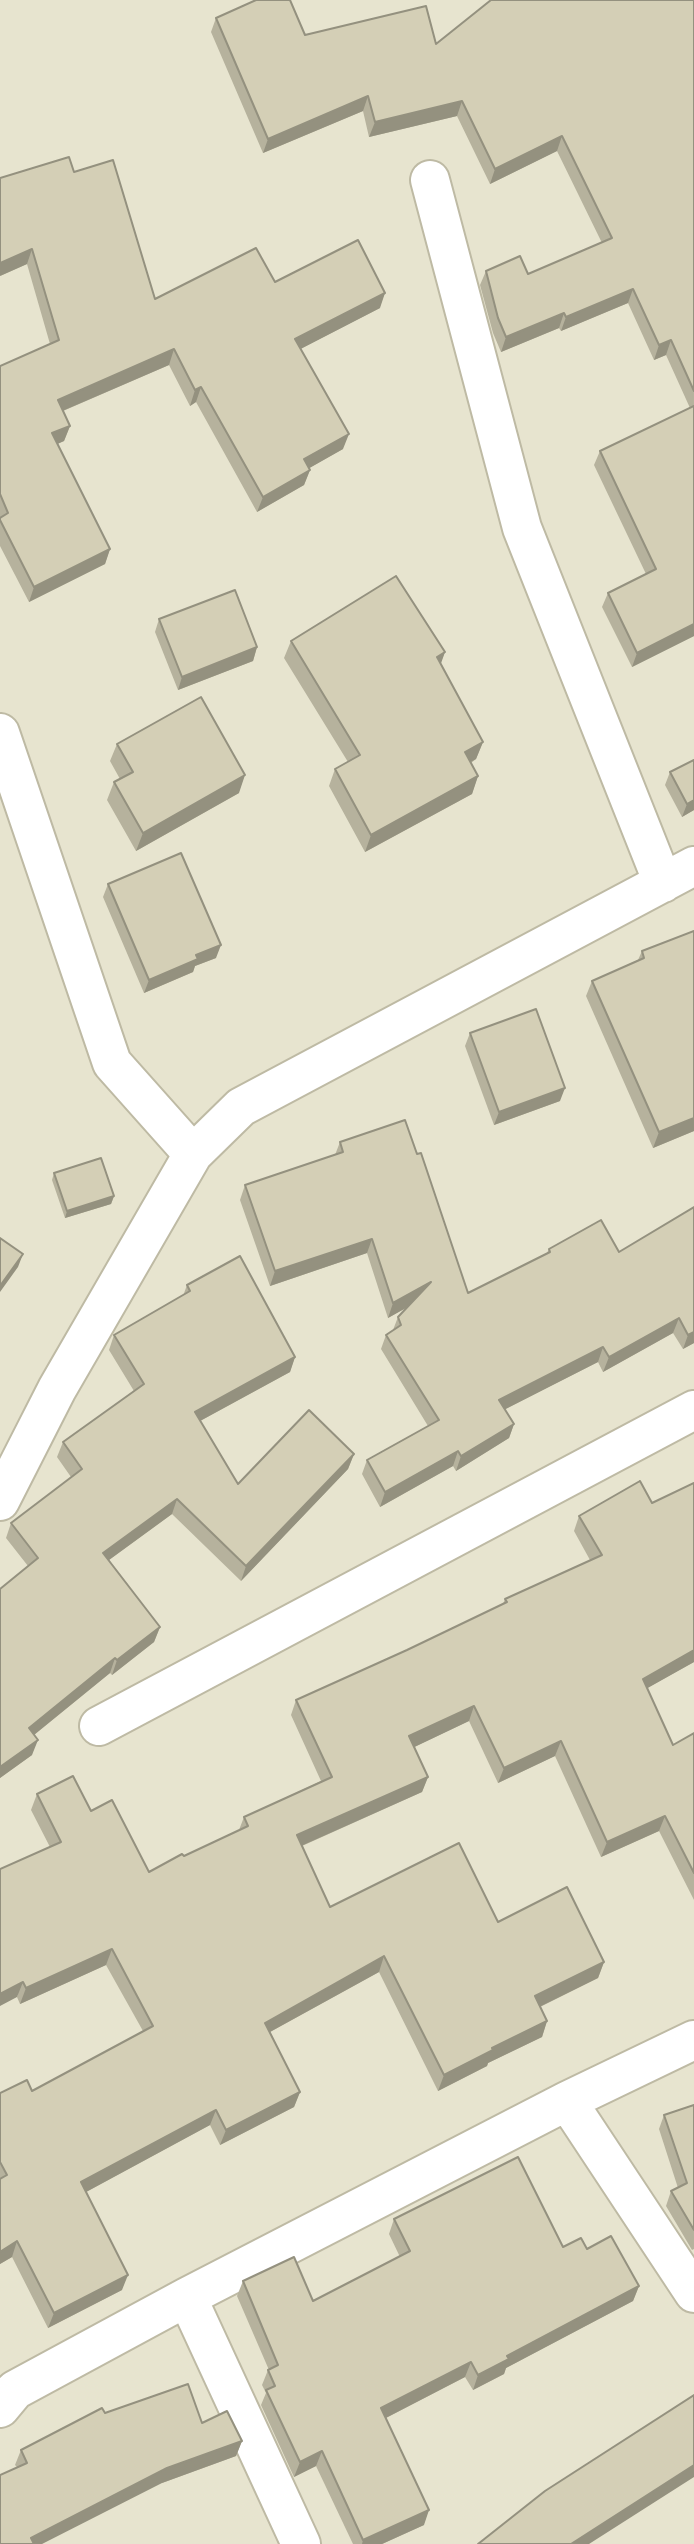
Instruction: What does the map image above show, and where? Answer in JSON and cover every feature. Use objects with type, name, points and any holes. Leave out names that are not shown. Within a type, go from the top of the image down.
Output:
[{"type":"street","points":[[0,1501],[57,1389],[193,1154],[241,1107],[678,875],[522,527],[430,180]]},
{"type":"street","points":[[0,733],[112,1063],[193,1154]]},
{"type":"street","points":[[99,1726],[694,1410]]},
{"type":"street","points":[[0,2408],[15,2390],[187,2297],[567,2101],[694,2040]]},
{"type":"street","points":[[567,2101],[694,2293]]},
{"type":"street","points":[[187,2297],[301,2544]]},
{"type":"shaded area","points":[[0,0],[694,0],[694,2544],[0,2544]]},
{"type":"building","points":[[256,0],[290,0],[305,35],[426,6],[436,44],[491,0],[694,0],[694,391],[671,340],[659,345],[633,289],[566,317],[564,313],[506,337],[498,318],[486,271],[520,256],[528,274],[612,238],[562,136],[495,169],[462,101],[375,122],[368,96],[268,139],[216,18]]},
{"type":"building","points":[[69,157],[74,172],[113,160],[155,299],[256,248],[275,282],[358,240],[385,293],[295,339],[349,434],[304,459],[310,470],[263,497],[201,387],[195,390],[174,349],[58,400],[70,426],[52,433],[110,549],[34,587],[0,520],[8,513],[0,494],[0,366],[59,340],[32,249],[0,263],[0,178]]},
{"type":"building","points":[[694,406],[694,624],[637,653],[608,593],[656,569],[600,451]]},
{"type":"building","points":[[396,576],[445,652],[437,657],[483,742],[465,752],[478,776],[371,835],[335,769],[360,755],[291,641]]},
{"type":"building","points":[[235,590],[257,647],[182,677],[159,619]]},
{"type":"building","points":[[201,697],[245,775],[143,833],[114,782],[133,772],[117,744]]},
{"type":"building","points":[[694,760],[694,800],[687,804],[670,772]]},
{"type":"building","points":[[181,853],[221,945],[196,955],[198,959],[149,980],[108,884]]},
{"type":"building","points":[[694,931],[694,1118],[659,1132],[592,981],[644,958],[642,951]]},
{"type":"building","points":[[536,1009],[565,1088],[499,1112],[470,1033]]},
{"type":"building","points":[[405,1120],[417,1154],[421,1153],[468,1293],[550,1252],[549,1249],[601,1220],[619,1252],[694,1207],[694,1332],[688,1335],[679,1318],[609,1357],[603,1347],[499,1400],[514,1424],[461,1456],[458,1451],[385,1492],[367,1460],[439,1420],[386,1335],[401,1325],[398,1317],[431,1282],[393,1303],[372,1239],[275,1271],[245,1185],[343,1152],[340,1142]]},
{"type":"building","points":[[101,1158],[114,1196],[67,1211],[54,1173]]},
{"type":"building","points":[[0,1238],[23,1254],[0,1286]]},
{"type":"building","points":[[240,1256],[295,1357],[195,1412],[238,1484],[309,1410],[354,1454],[246,1566],[177,1499],[103,1553],[160,1627],[117,1660],[115,1658],[29,1728],[38,1740],[0,1767],[0,1589],[38,1558],[11,1523],[82,1469],[63,1442],[144,1384],[114,1335],[190,1291],[187,1285]]},
{"type":"building","points":[[640,1481],[652,1503],[694,1483],[694,1650],[643,1679],[673,1745],[694,1733],[694,1873],[665,1816],[607,1842],[561,1741],[504,1768],[474,1706],[409,1736],[428,1777],[297,1835],[330,1907],[459,1843],[498,1922],[567,1887],[604,1962],[535,1996],[547,2021],[444,2075],[384,1956],[265,2023],[300,2092],[226,2130],[216,2110],[81,2182],[128,2275],[54,2313],[17,2241],[0,2252],[0,2179],[7,2175],[0,2162],[0,2093],[27,2080],[32,2091],[153,2026],[112,1949],[26,1988],[23,1982],[0,1994],[0,1869],[61,1842],[37,1794],[73,1776],[91,1811],[112,1800],[149,1872],[182,1854],[184,1856],[248,1826],[244,1817],[332,1777],[296,1700],[407,1650],[507,1602],[505,1599],[602,1555],[579,1516]]},
{"type":"building","points":[[694,2105],[694,2230],[671,2191],[687,2183],[664,2115]]},
{"type":"building","points":[[518,2157],[563,2247],[581,2238],[587,2249],[611,2236],[639,2286],[507,2356],[509,2359],[478,2375],[471,2362],[381,2408],[429,2510],[363,2540],[322,2451],[300,2462],[266,2390],[275,2386],[268,2370],[278,2365],[243,2281],[294,2257],[313,2301],[410,2251],[394,2219]]},
{"type":"building","points":[[188,2384],[202,2423],[227,2411],[242,2441],[167,2468],[31,2538],[34,2544],[0,2544],[0,2475],[27,2463],[21,2450],[102,2408],[105,2413]]},
{"type":"building","points":[[694,2395],[694,2465],[571,2544],[478,2544],[545,2491]]}]
